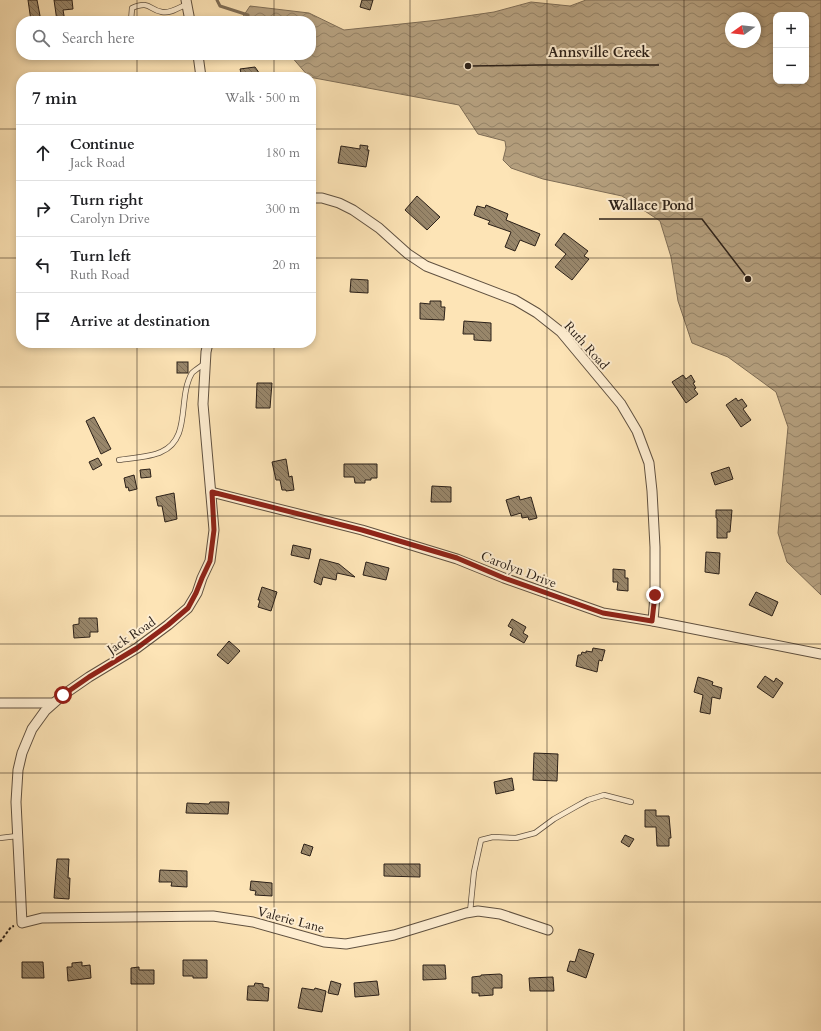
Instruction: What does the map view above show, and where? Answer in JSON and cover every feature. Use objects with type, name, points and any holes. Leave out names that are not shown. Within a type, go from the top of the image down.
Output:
[{"type":"street","points":[[186,2],[189,16]]},
{"type":"street","points":[[199,60],[200,72]]},
{"type":"street","name":"Ruth Road","points":[[316,198],[322,198],[339,203],[353,210],[379,228],[408,254],[426,266],[515,300],[537,313],[561,332],[616,398],[637,431],[649,463],[655,546],[655,595],[652,621]]},
{"type":"street","name":"Jack Road","points":[[22,923],[16,802],[18,770],[22,753],[32,729],[45,711],[63,695],[89,677],[137,648],[188,608],[210,561],[214,530],[212,492],[203,404],[208,348]]},
{"type":"street","name":"Carolyn Drive","points":[[212,492],[362,530],[457,558],[504,578],[603,613],[821,654]]},
{"type":"street","points":[[0,703],[53,704]]},
{"type":"street","name":"Valerie Lane","points":[[22,923],[42,918],[213,916],[253,922],[324,942],[346,944],[394,935],[470,912],[482,910],[500,914],[548,930]]},
{"type":"lane","points":[[131,16],[132,8],[140,4],[163,12],[172,10],[186,2]]},
{"type":"lane","points":[[119,460],[160,453],[173,446],[180,432],[185,391],[192,373],[206,363]]},
{"type":"lane","points":[[470,912],[474,872],[481,840],[493,837],[516,838],[535,833],[554,819],[577,806],[588,800],[604,795],[631,802]]},
{"type":"lane","points":[[0,838],[17,836]]},
{"type":"path","points":[[0,942],[11,927],[22,923]]},
{"type":"water","points":[[586,0],[821,0],[821,595],[787,562],[778,533],[788,427],[776,392],[728,357],[692,343],[678,301],[671,257],[660,221],[622,196],[543,179],[511,168],[503,160],[506,148],[505,141],[478,134],[459,105],[316,78],[316,72],[305,72],[294,60],[316,60],[316,16],[344,30],[439,20],[494,12],[531,2],[570,6]]},
{"type":"water","points":[[250,6],[309,13],[315,16],[243,16]]},
{"type":"building","points":[[28,0],[37,0],[40,16],[30,16]]},
{"type":"building","points":[[54,0],[72,0],[73,9],[63,10],[64,16],[56,16]]},
{"type":"building","points":[[362,0],[373,0],[370,10],[360,7]]},
{"type":"building","points":[[255,67],[258,72],[241,72],[240,69]]},
{"type":"building","points":[[360,145],[368,146],[367,150],[369,150],[366,167],[338,163],[341,146],[360,149]]},
{"type":"building","points":[[417,196],[440,217],[427,230],[405,210]]},
{"type":"building","points":[[486,205],[508,214],[506,220],[540,234],[535,246],[520,240],[515,251],[505,247],[511,232],[488,224],[490,221],[474,215],[477,206],[485,208]]},
{"type":"building","points":[[564,233],[588,251],[584,256],[589,259],[572,280],[555,267],[566,254],[555,245]]},
{"type":"building","points":[[351,279],[368,280],[368,293],[350,292]]},
{"type":"building","points":[[430,301],[441,301],[441,307],[445,307],[444,320],[420,319],[420,303],[430,304]]},
{"type":"building","points":[[464,321],[491,323],[491,341],[474,340],[474,334],[463,334]]},
{"type":"building","points":[[177,362],[188,362],[188,373],[177,373]]},
{"type":"building","points":[[683,375],[686,379],[691,375],[695,382],[693,383],[696,388],[694,389],[698,394],[686,403],[672,382]]},
{"type":"building","points":[[257,383],[272,383],[270,408],[256,408]]},
{"type":"building","points":[[736,398],[738,401],[742,399],[747,406],[743,409],[751,420],[741,427],[726,405]]},
{"type":"building","points":[[94,417],[111,449],[101,454],[86,421]]},
{"type":"building","points":[[98,458],[102,465],[93,470],[89,462]]},
{"type":"building","points":[[286,459],[289,477],[292,476],[294,490],[282,490],[280,480],[276,480],[272,462]]},
{"type":"building","points":[[344,464],[377,464],[377,478],[365,480],[365,483],[355,483],[354,477],[344,477]]},
{"type":"building","points":[[729,467],[733,479],[715,485],[711,473]]},
{"type":"building","points":[[150,469],[151,477],[141,478],[140,470]]},
{"type":"building","points":[[134,475],[137,489],[129,491],[128,487],[126,488],[124,478]]},
{"type":"building","points":[[432,486],[451,487],[451,502],[431,502]]},
{"type":"building","points":[[174,493],[177,519],[165,522],[162,506],[158,506],[156,497]]},
{"type":"building","points":[[519,496],[520,500],[531,497],[537,518],[529,520],[528,517],[522,518],[521,513],[511,516],[506,500]]},
{"type":"building","points":[[716,510],[732,510],[730,532],[727,532],[727,538],[717,538]]},
{"type":"building","points":[[293,545],[311,549],[309,559],[291,555]]},
{"type":"building","points":[[706,552],[720,553],[719,574],[705,572]]},
{"type":"building","points":[[320,559],[339,564],[355,577],[337,573],[336,580],[323,577],[321,585],[314,582]]},
{"type":"building","points":[[366,562],[389,568],[386,580],[363,575]]},
{"type":"building","points":[[613,569],[625,570],[625,578],[628,578],[628,591],[617,590],[618,582],[613,582]]},
{"type":"building","points":[[262,587],[277,592],[271,611],[258,607],[260,600],[258,600]]},
{"type":"building","points":[[756,592],[778,602],[772,616],[749,605]]},
{"type":"building","points":[[79,618],[97,618],[98,632],[90,632],[90,637],[74,638],[73,625],[79,624]]},
{"type":"building","points":[[512,619],[526,627],[523,633],[528,636],[524,643],[510,635],[513,629],[508,626]]},
{"type":"building","points":[[229,641],[240,651],[228,664],[217,655]]},
{"type":"building","points":[[593,648],[605,650],[602,661],[599,660],[597,672],[576,666],[578,655],[581,655],[582,652],[586,653],[586,651],[592,652]]},
{"type":"building","points":[[765,676],[774,682],[776,678],[783,683],[773,698],[757,687]]},
{"type":"building","points":[[698,677],[713,682],[712,685],[722,688],[720,699],[712,697],[710,714],[700,712],[703,695],[694,692]]},
{"type":"building","points":[[534,753],[558,754],[557,781],[533,780]]},
{"type":"building","points":[[512,778],[514,790],[496,794],[494,782]]},
{"type":"building","points":[[210,802],[229,802],[228,814],[186,813],[187,803],[209,804]]},
{"type":"building","points":[[645,810],[656,810],[656,816],[669,816],[671,838],[669,838],[669,846],[657,846],[656,827],[645,827]]},
{"type":"building","points":[[625,835],[634,839],[629,847],[621,842]]},
{"type":"building","points":[[304,844],[313,847],[310,856],[301,853]]},
{"type":"building","points":[[57,859],[69,859],[69,899],[54,898]]},
{"type":"building","points":[[384,864],[420,864],[420,877],[384,876]]},
{"type":"building","points":[[160,870],[187,871],[187,887],[171,886],[172,882],[159,882]]},
{"type":"building","points":[[251,881],[272,883],[272,896],[255,895],[256,891],[250,890]]},
{"type":"building","points":[[579,949],[594,954],[586,978],[567,971],[570,961],[575,962]]},
{"type":"building","points":[[183,960],[207,960],[207,978],[183,976]]},
{"type":"building","points":[[22,962],[43,962],[44,978],[22,978]]},
{"type":"building","points":[[82,962],[82,966],[90,965],[91,978],[68,981],[67,967],[72,967],[72,963]]},
{"type":"building","points":[[423,965],[445,965],[446,979],[423,980]]},
{"type":"building","points":[[139,967],[139,970],[154,970],[154,984],[131,984],[131,968]]},
{"type":"building","points":[[502,975],[502,988],[493,988],[493,995],[479,996],[479,993],[472,993],[472,977]]},
{"type":"building","points":[[553,977],[554,991],[530,991],[529,978]]},
{"type":"building","points":[[331,981],[341,984],[338,995],[328,993]]},
{"type":"building","points":[[377,981],[379,995],[355,997],[354,983]]},
{"type":"building","points":[[255,983],[263,984],[263,987],[269,988],[268,1001],[247,1000],[248,986],[254,986]]},
{"type":"building","points":[[302,988],[314,990],[315,988],[326,991],[322,1012],[298,1008]]},
{"type":"waterway","points":[[217,0],[220,6],[248,15]]},
{"type":"place","name":"Annsville Creek","points":[[468,66]]},
{"type":"place","name":"Wallace Pond","points":[[748,279]]},
{"type":"route","points":[[63,695],[89,677],[137,648],[188,608],[210,561],[214,530],[212,492],[241,498],[362,530],[457,558],[504,578],[603,613],[652,621],[655,595]]}]
